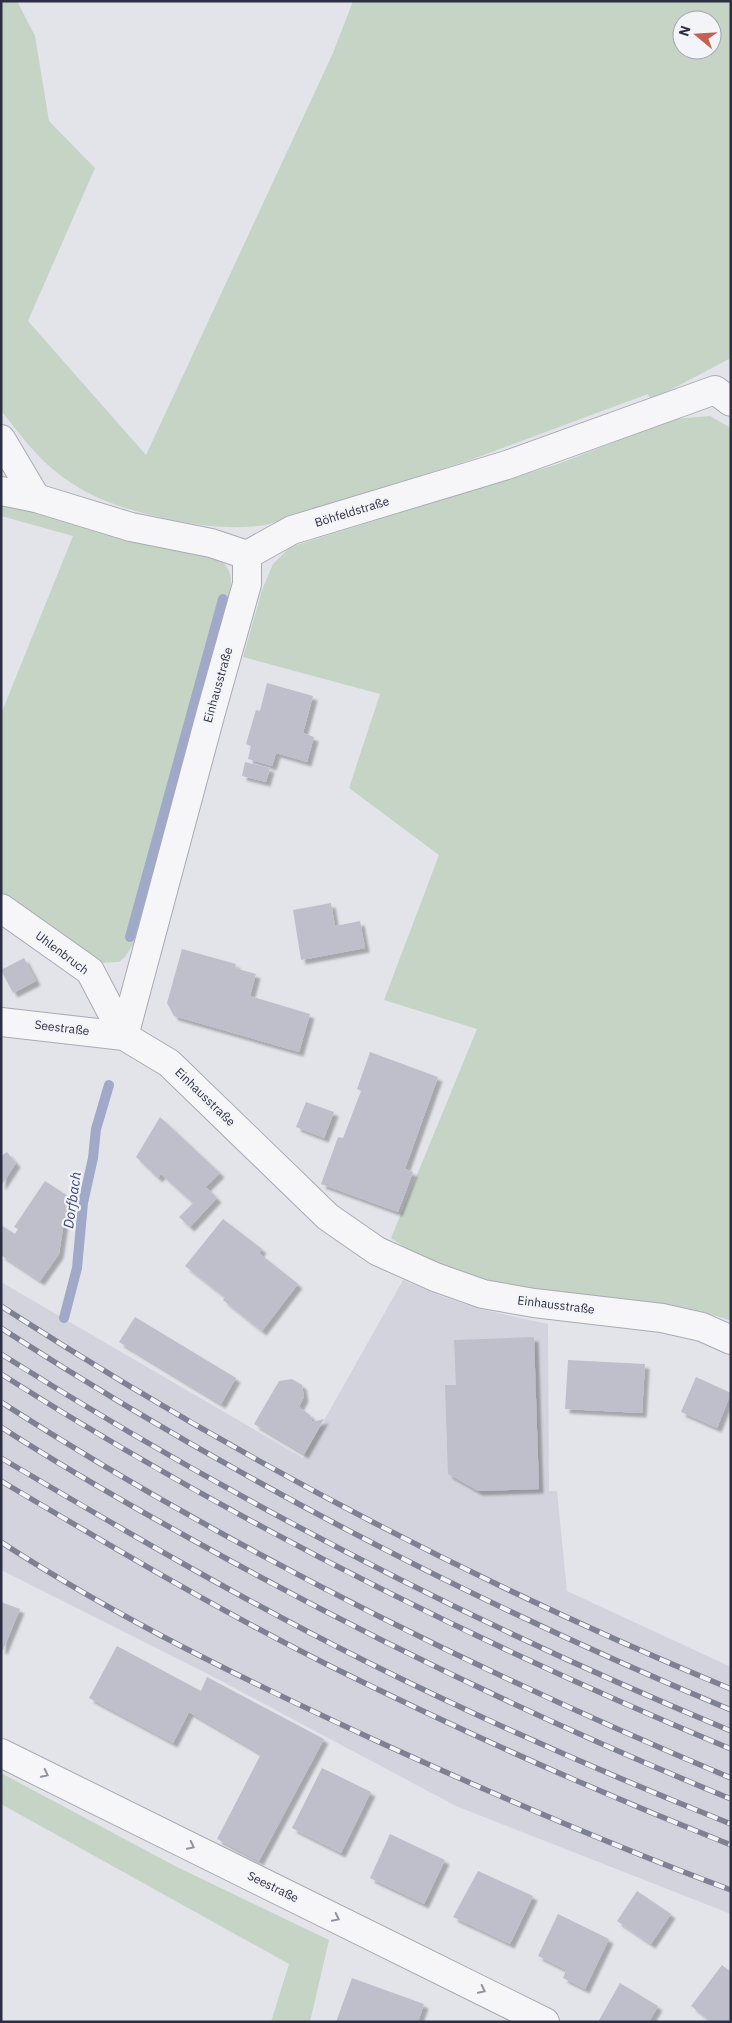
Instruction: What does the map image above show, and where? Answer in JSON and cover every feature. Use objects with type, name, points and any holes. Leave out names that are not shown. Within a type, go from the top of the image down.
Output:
[{"type":"street","name":"Böhfeldstraße","points":[[248,555],[292,530],[507,465],[715,390],[731,402]]},
{"type":"street","points":[[1,439],[36,498]]},
{"type":"street","points":[[1,491],[36,498],[131,527],[211,543],[248,555]]},
{"type":"street","name":"Einhausstraße","points":[[248,555],[247,584],[210,712],[124,1036],[169,1063],[328,1217],[377,1251],[435,1277],[483,1294],[534,1303],[662,1318],[702,1327],[731,1340]]},
{"type":"street","name":"Uhlenbruch","points":[[1,908],[90,971],[124,1036]]},
{"type":"street","name":"Seestraße","points":[[1,1022],[124,1036]]},
{"type":"street","name":"Seestraße","points":[[1,1753],[545,2022]]},
{"type":"shaded area","points":[[403,1280],[441,1296],[480,1309],[548,1324],[549,1491],[557,1491],[567,1591],[731,1667],[731,1914],[456,1806],[206,1673],[1,1570],[1,1282],[303,1458]]},
{"type":"green space","points":[[1,1],[17,1],[35,36],[49,121],[95,168],[28,321],[146,455],[333,53],[353,1],[731,1],[731,358],[651,400],[648,394],[473,459],[266,525],[227,527],[189,523],[122,507],[103,500],[68,481],[37,454],[1,410]]},
{"type":"green space","points":[[710,416],[731,428],[731,1321],[677,1306],[560,1293],[484,1279],[435,1263],[391,1238],[477,1029],[384,1000],[439,855],[349,788],[380,694],[243,657],[262,590],[273,564],[290,547],[558,464],[674,419]]},
{"type":"green space","points":[[1,499],[216,557],[225,565],[230,574],[229,595],[134,943],[125,957],[119,962],[99,963],[1,899],[1,714],[73,536],[1,516]]},
{"type":"green space","points":[[1,1773],[175,1866],[329,1940],[310,2022],[271,2022],[289,1964],[1,1804]]},
{"type":"building","points":[[267,683],[313,696],[303,733],[314,737],[307,762],[276,753],[272,766],[248,759],[251,746],[246,744],[256,710],[260,711]]},
{"type":"building","points":[[245,762],[270,768],[266,782],[242,776]]},
{"type":"building","points":[[331,903],[335,926],[360,921],[365,948],[301,960],[293,910]]},
{"type":"building","points":[[182,949],[236,964],[235,968],[256,974],[250,996],[310,1014],[299,1052],[174,1016],[167,1003]]},
{"type":"building","points":[[24,958],[36,981],[13,993],[1,970]]},
{"type":"building","points":[[370,1052],[438,1077],[405,1169],[413,1172],[398,1212],[321,1184],[338,1137],[343,1138],[361,1091],[357,1089]]},
{"type":"building","points":[[306,1102],[334,1112],[324,1138],[296,1127]]},
{"type":"building","points":[[160,1117],[220,1173],[206,1187],[217,1198],[190,1227],[179,1217],[193,1203],[161,1174],[158,1178],[136,1157]]},
{"type":"building","points":[[7,1152],[16,1163],[1,1186],[1,1156]]},
{"type":"building","points":[[45,1181],[68,1196],[59,1254],[40,1281],[1,1255],[1,1225],[15,1234],[18,1229],[14,1227]]},
{"type":"building","points":[[223,1219],[262,1249],[259,1253],[298,1284],[262,1331],[223,1300],[225,1297],[185,1266]]},
{"type":"building","points":[[135,1317],[236,1378],[221,1404],[119,1342]]},
{"type":"building","points":[[534,1337],[539,1489],[478,1491],[448,1474],[445,1385],[456,1385],[454,1340]]},
{"type":"building","points":[[568,1360],[645,1364],[642,1413],[565,1409]]},
{"type":"building","points":[[696,1377],[731,1393],[717,1428],[681,1412]]},
{"type":"building","points":[[292,1379],[302,1385],[304,1397],[299,1407],[310,1415],[312,1422],[324,1419],[304,1454],[254,1424],[279,1381]]},
{"type":"building","points":[[1,1602],[20,1609],[3,1650],[1,1649]]},
{"type":"building","points":[[117,1646],[201,1691],[207,1677],[324,1739],[259,1861],[217,1839],[261,1754],[189,1712],[173,1743],[89,1698]]},
{"type":"building","points":[[322,1768],[371,1792],[341,1853],[292,1828]]},
{"type":"building","points":[[390,1834],[445,1860],[424,1904],[370,1878]]},
{"type":"building","points":[[478,1871],[533,1896],[510,1944],[453,1917]]},
{"type":"building","points":[[637,1891],[671,1914],[651,1944],[617,1921]]},
{"type":"building","points":[[558,1914],[609,1939],[585,1989],[563,1978],[566,1970],[538,1956]]},
{"type":"building","points":[[722,1965],[731,1972],[731,2022],[712,2022],[691,2006]]},
{"type":"building","points":[[352,1978],[424,2004],[418,2022],[336,2022]]},
{"type":"building","points":[[620,1983],[658,2006],[649,2022],[598,2022]]},
{"type":"waterway","points":[[130,937],[223,599]]},
{"type":"waterway","name":"Dorfbach","points":[[64,1318],[77,1268],[83,1203],[93,1158],[96,1129],[109,1085]]},
{"type":"railway","points":[[1,1306],[177,1414],[357,1514],[542,1606],[636,1649],[731,1689]]},
{"type":"railway","points":[[1,1328],[177,1436],[357,1535],[542,1627],[731,1710]]},
{"type":"railway","points":[[1,1354],[177,1460],[358,1558],[543,1648],[636,1691],[731,1731]]},
{"type":"railway","points":[[1,1374],[177,1480],[267,1530],[358,1577],[543,1667],[731,1749]]},
{"type":"railway","points":[[1,1402],[177,1508],[358,1606],[543,1695],[731,1778]]},
{"type":"railway","points":[[1,1427],[125,1502],[330,1614],[528,1711],[731,1799]]},
{"type":"railway","points":[[1,1458],[225,1587],[363,1660],[545,1746],[731,1824]]},
{"type":"railway","points":[[1,1481],[205,1600],[330,1666],[529,1760],[731,1845]]},
{"type":"railway","points":[[1,1542],[46,1571],[139,1624],[282,1696],[379,1742],[510,1800],[731,1890]]}]
